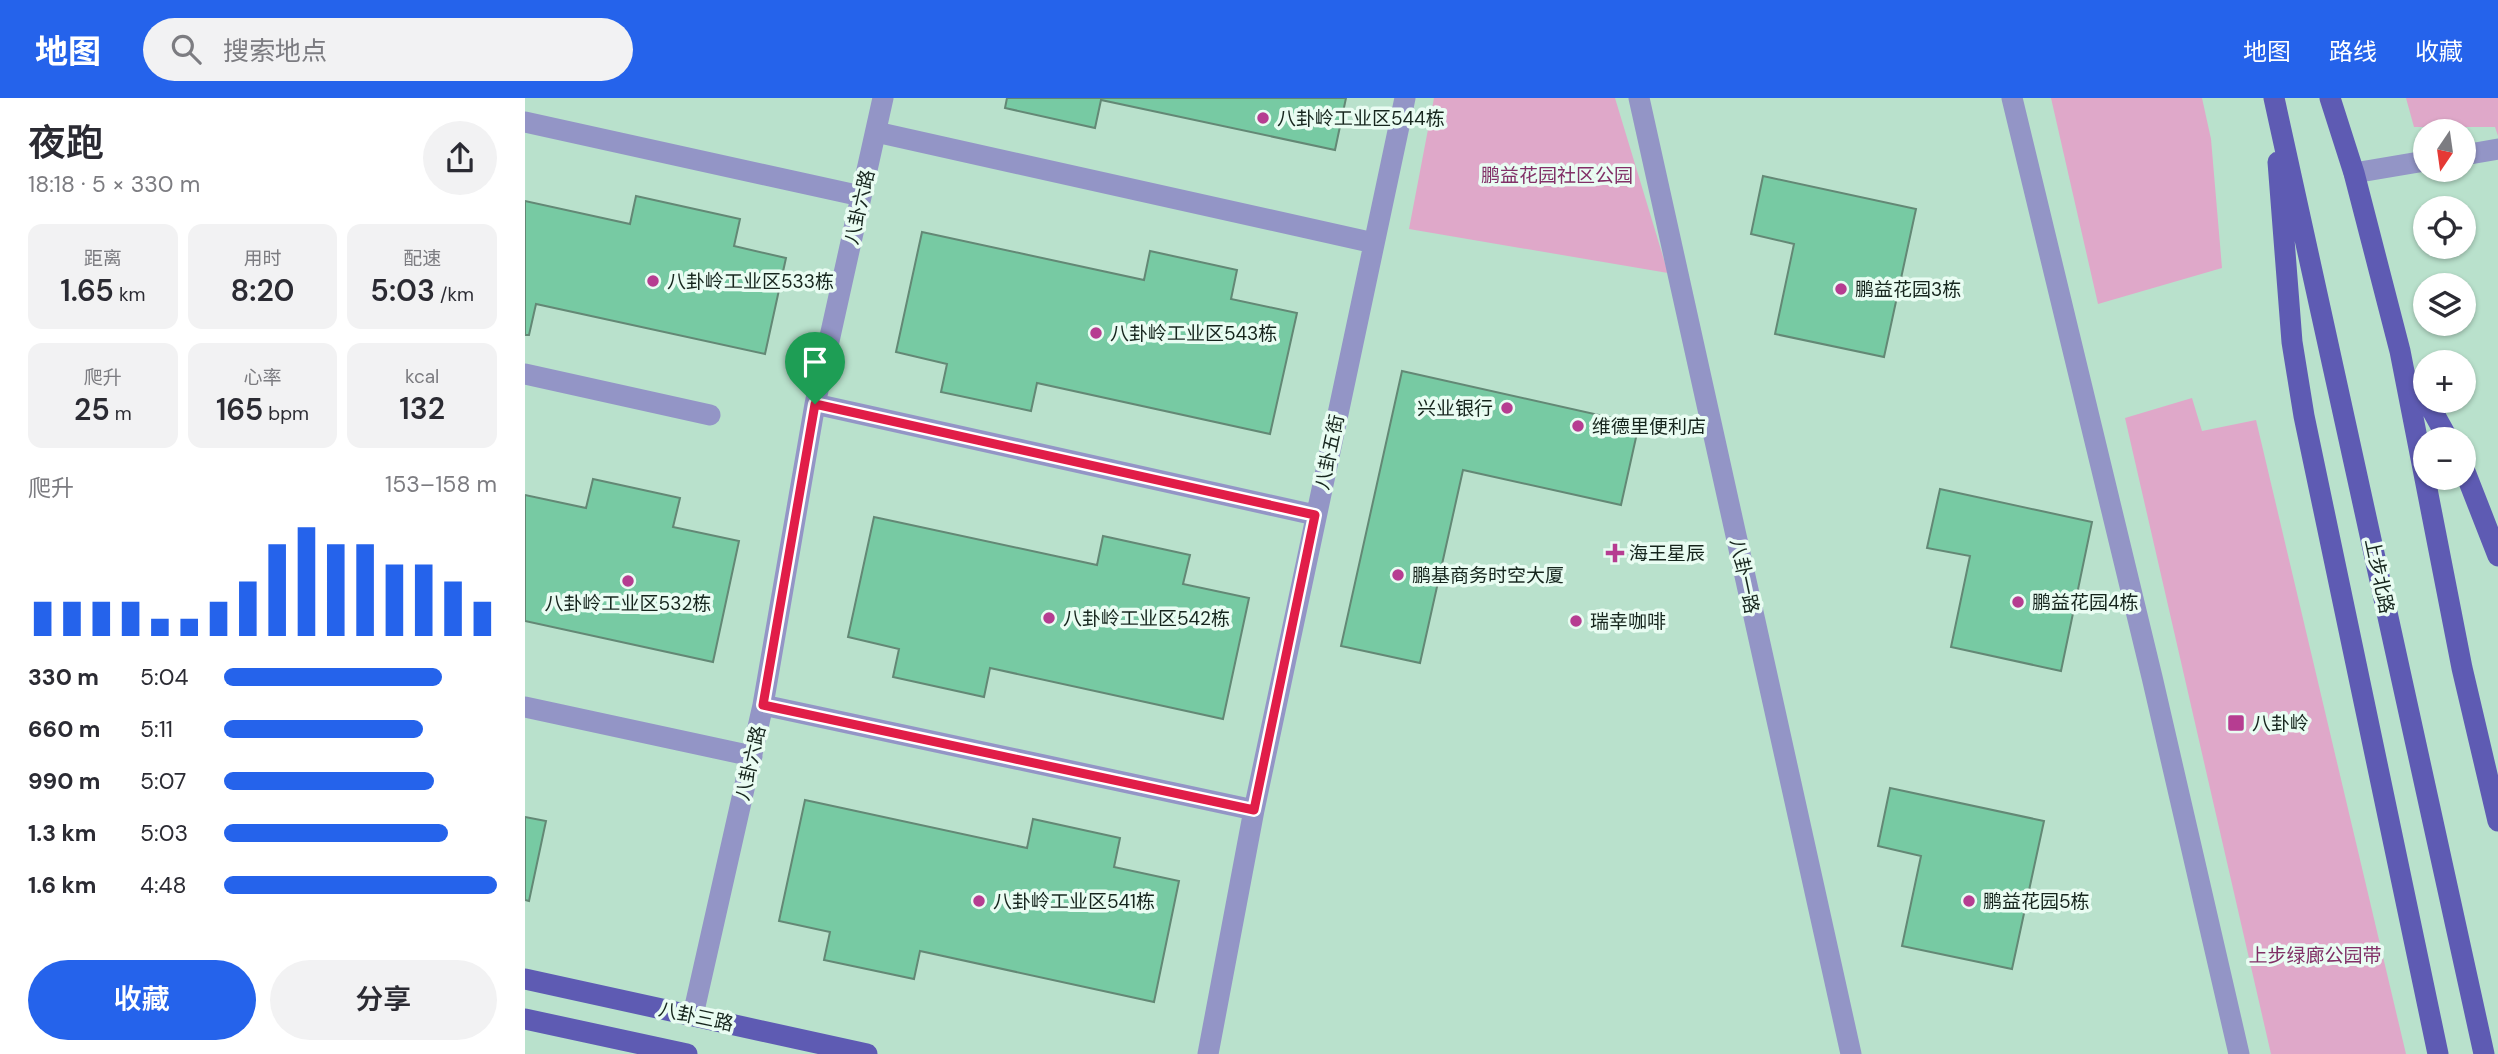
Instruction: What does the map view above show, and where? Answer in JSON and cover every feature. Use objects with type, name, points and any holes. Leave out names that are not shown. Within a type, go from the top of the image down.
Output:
[{"type":"main road","points":[[2274,98],[2292,342],[2304,416],[2438,1054]]},
{"type":"main road","name":"上步北路","points":[[2274,98],[2484,1054]]},
{"type":"main road","points":[[2330,98],[2354,173],[2400,351],[2462,668],[2498,821]]},
{"type":"main road","points":[[2400,351],[2413,375]]},
{"type":"main road","points":[[2472,490],[2498,556]]},
{"type":"main road","name":"八卦三路","points":[[525,979],[867,1054]]},
{"type":"main road","name":"八卦三路","points":[[525,1019],[687,1054]]},
{"type":"street","name":"八卦六路","points":[[693,1015],[763,705],[815,404],[883,98]]},
{"type":"street","name":"八卦五街","points":[[1207,1054],[1315,515],[1405,98]]},
{"type":"street","name":"八卦一路","points":[[1639,98],[1850,1054]]},
{"type":"street","points":[[2012,98],[2152,677],[2239,1054]]},
{"type":"street","points":[[525,122],[862,196]]},
{"type":"street","points":[[876,132],[1374,243]]},
{"type":"street","points":[[2476,153],[2498,149]]},
{"type":"street","points":[[2354,173],[2413,163]]},
{"type":"street","points":[[525,374],[710,415]]},
{"type":"street","points":[[815,404],[1315,515]]},
{"type":"street","points":[[763,705],[1254,810]]},
{"type":"street","points":[[525,707],[752,756]]},
{"type":"green space","name":"鹏益花园社区公园","points":[[1434,98],[1615,98],[1668,273],[1409,229]]},
{"type":"green space","points":[[2051,98],[2202,98],[2211,139],[2222,268],[2098,304]]},
{"type":"green space","points":[[2406,98],[2498,98],[2498,136],[2495,127],[2476,127],[2476,119],[2413,119],[2413,123]]},
{"type":"green space","name":"上步绿廊公园带","points":[[2192,398],[2202,431],[2256,420],[2406,1054],[2271,1054],[2125,418]]},
{"type":"building","name":"八卦岭工业区544栋","points":[[1007,98],[1346,98],[1335,150],[1101,100],[1095,128],[1005,108]]},
{"type":"building","name":"鹏益花园3栋","points":[[1763,176],[1916,209],[1884,357],[1775,334],[1794,244],[1751,234]]},
{"type":"building","name":"八卦岭工业区533栋","points":[[636,196],[740,219],[734,246],[786,258],[765,354],[536,304],[529,335],[525,335],[525,201],[630,224]]},
{"type":"building","name":"八卦岭工业区543栋","points":[[922,232],[1144,280],[1150,251],[1237,270],[1231,299],[1297,313],[1270,434],[1037,383],[1031,411],[941,392],[947,364],[896,352]]},
{"type":"building","name":"鹏基商务时空大厦","points":[[1402,371],[1639,424],[1621,505],[1463,470],[1420,663],[1341,646]]},
{"type":"building","name":"八卦岭工业区532栋","points":[[593,479],[680,498],[673,527],[739,541],[713,662],[525,621],[525,495],[586,508]]},
{"type":"building","name":"鹏益花园4栋","points":[[1940,489],[2092,522],[2061,671],[1951,647],[1970,556],[1927,548]]},
{"type":"building","name":"八卦岭工业区542栋","points":[[874,517],[1097,565],[1103,536],[1190,555],[1183,584],[1249,598],[1223,719],[990,668],[984,697],[893,677],[899,649],[848,637]]},
{"type":"building","name":"鹏益花园5栋","points":[[1890,788],[2044,821],[2012,969],[1902,946],[1921,856],[1878,846]]},
{"type":"building","name":"八卦岭工业区541栋","points":[[805,800],[1027,848],[1033,819],[1120,838],[1114,867],[1179,881],[1154,1002],[920,951],[914,979],[824,960],[830,932],[779,921]]},
{"type":"building","points":[[525,817],[546,821],[529,901],[525,900]]},
{"type":"place","name":"八卦岭工业区544栋","points":[[1263,118]]},
{"type":"place","name":"八卦岭工业区533栋","points":[[653,281]]},
{"type":"place","name":"鹏益花园3栋","points":[[1841,289]]},
{"type":"place","name":"八卦岭工业区543栋","points":[[1096,333]]},
{"type":"place","name":"兴业银行","points":[[1507,408]]},
{"type":"place","name":"维德里便利店","points":[[1578,426]]},
{"type":"place","name":"海王星辰","points":[[1615,553]]},
{"type":"place","name":"鹏基商务时空大厦","points":[[1398,575]]},
{"type":"place","name":"八卦岭工业区532栋","points":[[628,581]]},
{"type":"place","name":"鹏益花园4栋","points":[[2018,602]]},
{"type":"place","name":"八卦岭工业区542栋","points":[[1049,618]]},
{"type":"place","name":"瑞幸咖啡","points":[[1576,621]]},
{"type":"place","name":"八卦岭","points":[[2236,723]]},
{"type":"place","name":"八卦岭工业区541栋","points":[[979,901]]},
{"type":"place","name":"鹏益花园5栋","points":[[1969,901]]},
{"type":"route","points":[[815,404],[1315,515],[1254,810],[763,705],[815,404]]}]
